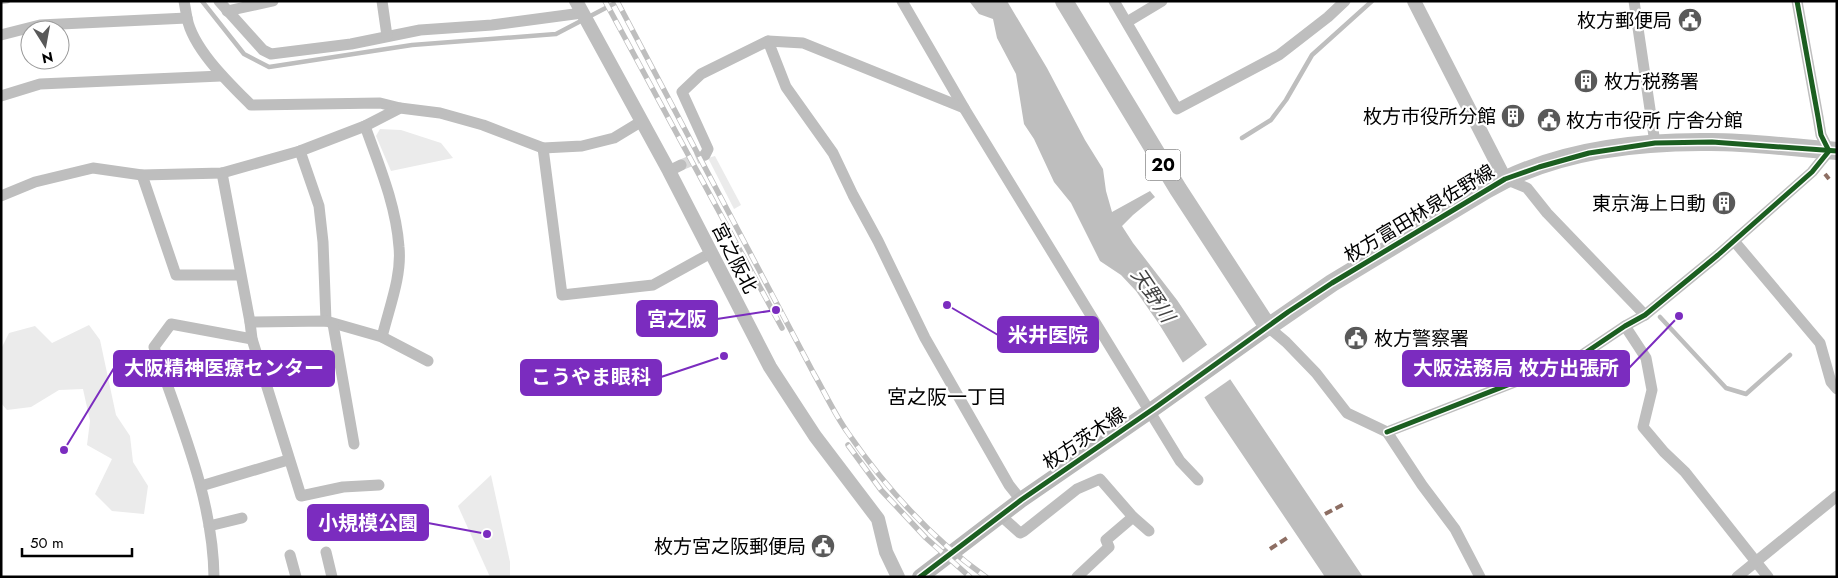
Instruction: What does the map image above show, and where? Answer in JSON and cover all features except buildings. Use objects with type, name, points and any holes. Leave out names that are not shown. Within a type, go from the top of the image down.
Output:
[{"type":"main road","name":"20","points":[[1064,1],[1178,189],[1268,327]]},
{"type":"main road","name":"枚方富田林泉佐野線","points":[[1268,327],[1332,283],[1505,179],[1539,167],[1589,153],[1655,143],[1712,142],[1834,149]]},
{"type":"main road","name":"枚方茨木線","points":[[920,577],[1021,500],[1268,327]]},
{"type":"street","points":[[184,1],[189,31],[221,76],[251,105],[380,103],[400,108],[440,112],[483,125],[543,148],[582,146],[614,138],[642,121]]},
{"type":"street","points":[[219,1],[263,50],[271,54],[351,44],[420,30],[492,25],[580,10]]},
{"type":"street","points":[[228,11],[273,1]]},
{"type":"street","points":[[382,1],[387,36]]},
{"type":"street","points":[[902,1],[964,108],[1152,409],[1180,461],[1198,480]]},
{"type":"street","points":[[1114,1],[1177,109],[1279,55],[1328,18],[1345,1]]},
{"type":"street","points":[[1127,22],[1162,1]]},
{"type":"street","points":[[1414,1],[1505,179],[1527,188],[1547,213],[1645,315]]},
{"type":"street","points":[[1634,1],[1655,143]]},
{"type":"street","points":[[1387,432],[1579,357],[1645,315],[1734,241],[1812,172],[1834,149],[1821,135],[1797,1]]},
{"type":"street","name":"宮之阪北","points":[[580,10],[642,121],[675,168],[711,253],[770,367],[815,436],[878,519],[886,552],[898,577]]},
{"type":"street","points":[[1,35],[40,25],[187,18]]},
{"type":"street","points":[[705,155],[708,149],[682,92],[701,74],[768,41],[803,43],[964,108]]},
{"type":"street","points":[[768,41],[786,87],[833,153],[925,338],[1009,485],[1021,500]]},
{"type":"street","points":[[1,96],[40,84],[221,76]]},
{"type":"street","points":[[1,196],[35,182],[94,168],[142,175],[222,173],[300,151],[365,126],[400,108]]},
{"type":"street","points":[[365,126],[389,192],[400,248],[397,277],[382,337]]},
{"type":"street","points":[[543,148],[562,295],[653,285],[711,253]]},
{"type":"street","points":[[300,151],[319,206],[330,323],[354,444]]},
{"type":"street","points":[[222,173],[252,339],[300,496],[343,487],[379,486]]},
{"type":"street","points":[[142,175],[176,274],[240,275]]},
{"type":"street","points":[[1734,241],[1820,343],[1830,382],[1837,389]]},
{"type":"street","points":[[250,322],[330,323],[382,337],[428,361]]},
{"type":"street","points":[[214,577],[209,526],[201,486],[154,347],[172,324],[252,339]]},
{"type":"street","points":[[1625,326],[1646,358],[1652,390],[1643,426],[1664,452],[1685,472],[1768,577]]},
{"type":"street","points":[[1268,327],[1286,342],[1316,373],[1347,413],[1387,432],[1417,478],[1455,530],[1480,577]]},
{"type":"street","points":[[201,486],[288,460]]},
{"type":"street","points":[[1001,516],[1020,533],[1077,489],[1100,479],[1133,517],[1149,531]]},
{"type":"street","points":[[1737,577],[1837,496]]},
{"type":"street","points":[[1077,577],[1110,547],[1106,540],[1133,517]]},
{"type":"street","points":[[209,526],[242,518]]},
{"type":"street","points":[[326,552],[332,577]]},
{"type":"street","points":[[290,555],[296,577]]},
{"type":"shaded area","points":[[380,129],[401,130],[441,143],[453,158],[391,171],[376,136]]},
{"type":"shaded area","points":[[715,156],[741,205],[734,209],[708,158]]},
{"type":"shaded area","points":[[89,325],[100,340],[116,415],[130,436],[133,462],[148,486],[144,514],[112,511],[95,494],[112,459],[87,445],[90,421],[83,389],[59,390],[31,407],[7,410],[1,403],[1,349],[9,333],[35,326],[52,343]]},
{"type":"shaded area","points":[[491,475],[510,562],[510,577],[490,577],[458,506]]},
{"type":"water","name":"天野川","points":[[969,1],[1007,1],[1103,169],[1106,191],[1112,212],[1150,191],[1155,197],[1122,226],[1177,300],[1363,577],[1325,577],[1211,408],[1159,324],[1136,291],[1121,275],[1100,261],[1071,203],[1054,182],[1034,139],[1024,124],[1016,74],[997,38],[993,19],[979,14]]},
{"type":"pier","points":[[1208,344],[1232,378],[1202,399],[1181,364]]},
{"type":"waterway","points":[[1,2],[8,1]]},
{"type":"waterway","points":[[202,1],[244,54],[269,67],[412,45],[556,34],[619,1]]},
{"type":"waterway","points":[[1242,138],[1271,120],[1286,100],[1312,55],[1372,1]]},
{"type":"waterway","points":[[1660,317],[1726,388],[1746,394],[1790,355]]},
{"type":"tunnel","points":[[681,165],[705,155]]},
{"type":"railway","points":[[605,1],[782,328]]},
{"type":"railway","points":[[617,1],[843,426],[878,473],[911,511],[947,546],[986,577]]},
{"type":"railway","points":[[848,445],[881,490],[926,538],[970,577]]},
{"type":"marked path","points":[[1825,174],[1829,179]]},
{"type":"marked path","points":[[1325,514],[1344,504]]},
{"type":"marked path","points":[[1270,549],[1290,536]]},
{"type":"cycle path","points":[[1387,432],[1579,357],[1645,315],[1718,255],[1812,172],[1829,151],[1821,135],[1797,1]]},
{"type":"cycle path","points":[[920,577],[1021,500],[1156,407],[1288,312],[1332,283],[1505,179],[1589,153],[1655,143],[1712,142],[1837,151]]},
{"type":"place","name":"枚方郵便局","points":[[1690,20]]},
{"type":"place","name":"枚方税務署","points":[[1586,81]]},
{"type":"place","name":"枚方市役所分館","points":[[1513,116]]},
{"type":"place","name":"枚方市役所 庁舎分館","points":[[1549,120]]},
{"type":"place","name":"東京海上日動","points":[[1724,203]]},
{"type":"place","name":"米井医院","points":[[947,305]]},
{"type":"place","name":"宮之阪","points":[[776,310]]},
{"type":"place","name":"大阪法務局 枚方出張所","points":[[1679,316]]},
{"type":"place","name":"枚方警察署","points":[[1356,338]]},
{"type":"place","name":"こうやま眼科","points":[[724,356]]},
{"type":"place","name":"大阪精神医療センター","points":[[64,450]]},
{"type":"place","name":"小規模公園","points":[[487,534]]},
{"type":"place","name":"枚方宮之阪郵便局","points":[[823,546]]},
{"type":"district","name":"宮之阪一丁目","points":[[947,397]]}]
